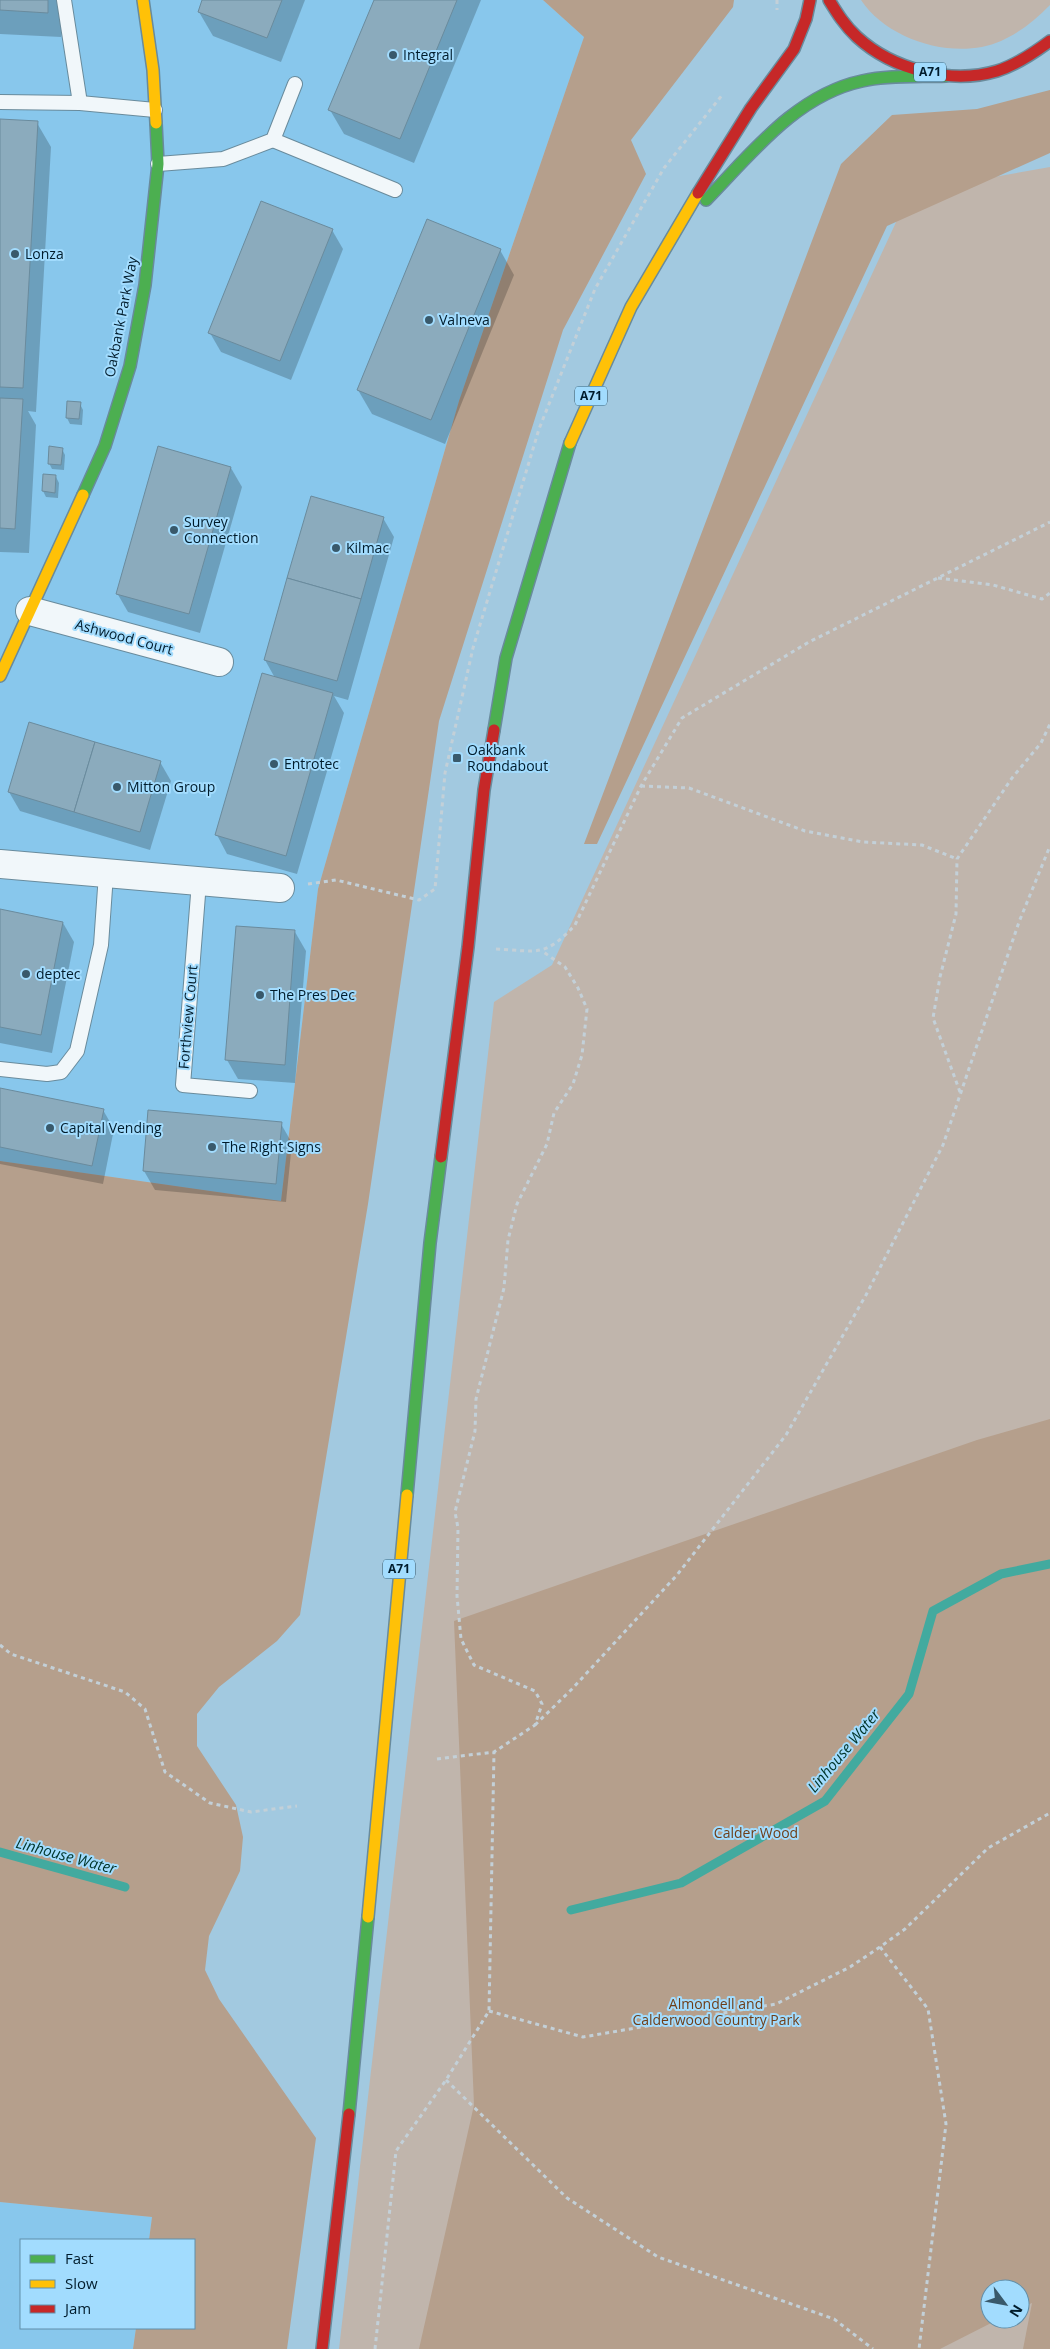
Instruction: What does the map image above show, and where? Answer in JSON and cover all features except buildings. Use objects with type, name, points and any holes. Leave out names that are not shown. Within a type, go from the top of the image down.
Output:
[{"type":"main road","name":"Oakbank Park Way","points":[[0,676],[105,446],[130,366],[145,285],[158,164],[154,70],[143,0]]},
{"type":"main road","name":"A71","points":[[322,2349],[348,2129],[430,1243],[468,947],[484,790],[506,658],[571,439],[631,307],[673,232],[751,108],[794,49],[806,19],[810,0]]},
{"type":"main road","name":"A71","points":[[829,0],[834,11],[864,44],[903,66],[946,76]]},
{"type":"main road","name":"A71","points":[[673,232],[776,130],[800,109],[823,96],[852,84],[887,78],[989,73],[1036,59],[1050,41]]},
{"type":"street","name":"Ashwood Court","points":[[30,611],[219,662]]},
{"type":"street","points":[[0,864],[280,888]]},
{"type":"lane","points":[[64,0],[80,103]]},
{"type":"lane","points":[[272,140],[294,84]]},
{"type":"lane","points":[[0,102],[80,103],[155,110]]},
{"type":"lane","points":[[158,164],[223,159],[272,140],[395,190]]},
{"type":"lane","points":[[0,1069],[47,1074],[61,1072],[77,1051],[101,945],[106,874]]},
{"type":"lane","name":"Forthview Court","points":[[199,882],[183,1086],[250,1091]]},
{"type":"path","points":[[542,951],[560,941],[574,925],[641,786],[682,718],[809,642],[1050,522]]},
{"type":"path","points":[[937,578],[993,585],[1042,599],[1050,593]]},
{"type":"path","points":[[960,1093],[933,1018],[940,977],[956,914],[957,860],[1012,778],[1041,743],[1050,724]]},
{"type":"path","points":[[641,786],[689,788],[806,831],[863,842],[922,845],[957,860]]},
{"type":"path","points":[[437,1759],[494,1752],[535,1725],[572,1689],[677,1575],[786,1435],[871,1286],[943,1145],[1019,922],[1050,846]]},
{"type":"path","points":[[468,947],[542,951],[565,967],[578,988],[587,1009],[582,1055],[573,1084],[554,1114],[547,1144],[517,1204],[508,1240],[504,1288],[476,1399],[475,1432],[455,1512],[458,1528],[456,1596],[461,1640],[474,1665],[535,1691],[542,1704],[535,1725]]},
{"type":"path","points":[[0,1646],[10,1654],[125,1692],[145,1709],[164,1772],[210,1803],[251,1812],[296,1806]]},
{"type":"path","points":[[375,2349],[396,2150],[446,2080],[489,2011],[494,1752]]},
{"type":"path","points":[[489,2011],[583,2037],[776,2004],[850,1967],[880,1947],[905,1929],[988,1848],[1050,1813]]},
{"type":"path","points":[[880,1947],[928,2009],[946,2124],[919,2349]]},
{"type":"path","points":[[446,2080],[567,2198],[658,2257],[834,2319],[873,2349]]},
{"type":"shaded area","points":[[0,0],[543,0],[584,37],[459,401],[318,889],[281,1201],[0,1161]]},
{"type":"shaded area","points":[[0,2202],[152,2217],[149,2239],[20,2239],[20,2329],[136,2329],[133,2349],[0,2349]]},
{"type":"green space","points":[[543,0],[734,0],[733,7],[631,140],[646,174],[563,330],[439,721],[368,1204],[300,1615],[277,1641],[219,1687],[197,1714],[197,1746],[236,1805],[243,1837],[240,1871],[209,1936],[205,1970],[219,1999],[316,2138],[287,2349],[133,2349],[136,2329],[195,2329],[195,2239],[149,2239],[152,2217],[0,2202],[0,1161],[281,1201],[318,889],[459,401],[584,37]]},
{"type":"green space","points":[[861,0],[1050,0],[1050,5],[1015,34],[983,47],[964,49],[944,48],[905,36],[888,27]]},
{"type":"green space","points":[[1050,90],[1050,153],[887,226],[597,844],[584,844],[841,164],[892,115],[977,109]]},
{"type":"green space","name":"Almondell and Calderwood Country Park","points":[[1050,167],[1050,2349],[339,2349],[494,1002],[552,965],[910,192]]},
{"type":"green space","name":"Calder Wood","points":[[1050,1419],[1050,2349],[1023,2349],[1027,2329],[1030,2329],[1032,2303],[1030,2304],[1030,2279],[980,2279],[980,2329],[940,2349],[419,2349],[474,2105],[454,1621],[977,1440]]},
{"type":"waterway","name":"Linhouse Water","points":[[571,1910],[681,1883],[825,1801],[909,1694],[933,1611],[1001,1574],[1050,1564]]},
{"type":"waterway","name":"Linhouse Water","points":[[0,1852],[125,1887]]},
{"type":"traffic: fast","points":[[706,200],[776,128],[816,99],[838,88],[872,79],[946,76]]},
{"type":"traffic: fast","points":[[83,495],[105,446],[130,366],[145,285],[158,164],[156,123]]},
{"type":"traffic: fast","points":[[494,730],[506,658],[570,443]]},
{"type":"traffic: fast","points":[[407,1495],[430,1243],[441,1157]]},
{"type":"traffic: fast","points":[[349,2114],[368,1917]]},
{"type":"traffic: slow","points":[[143,0],[153,70],[156,123]]},
{"type":"traffic: slow","points":[[570,443],[631,307],[698,193]]},
{"type":"traffic: slow","points":[[0,676],[83,495]]},
{"type":"traffic: slow","points":[[368,1917],[407,1495]]},
{"type":"traffic: jam","points":[[698,193],[751,108],[794,49],[806,19],[810,0]]},
{"type":"traffic: jam","points":[[829,0],[849,28],[871,48],[904,66],[941,75],[979,75],[997,71],[1025,58],[1050,41]]},
{"type":"traffic: jam","points":[[441,1157],[468,947],[484,790],[494,730]]},
{"type":"traffic: jam","points":[[322,2349],[349,2114]]},
{"type":"place","name":"Integral","points":[[393,55]]},
{"type":"place","name":"Lonza","points":[[15,254]]},
{"type":"place","name":"Valneva","points":[[429,320]]},
{"type":"place","name":"Survey Connection","points":[[174,530]]},
{"type":"place","name":"Kilmac","points":[[336,548]]},
{"type":"place","name":"Oakbank Roundabout","points":[[457,758]]},
{"type":"place","name":"Entrotec","points":[[274,764]]},
{"type":"place","name":"Mitton Group","points":[[117,787]]},
{"type":"place","name":"deptec","points":[[26,974]]},
{"type":"place","name":"The Pres Dec","points":[[260,995]]},
{"type":"place","name":"Capital Vending","points":[[50,1128]]},
{"type":"place","name":"The Right Signs","points":[[212,1147]]}]
